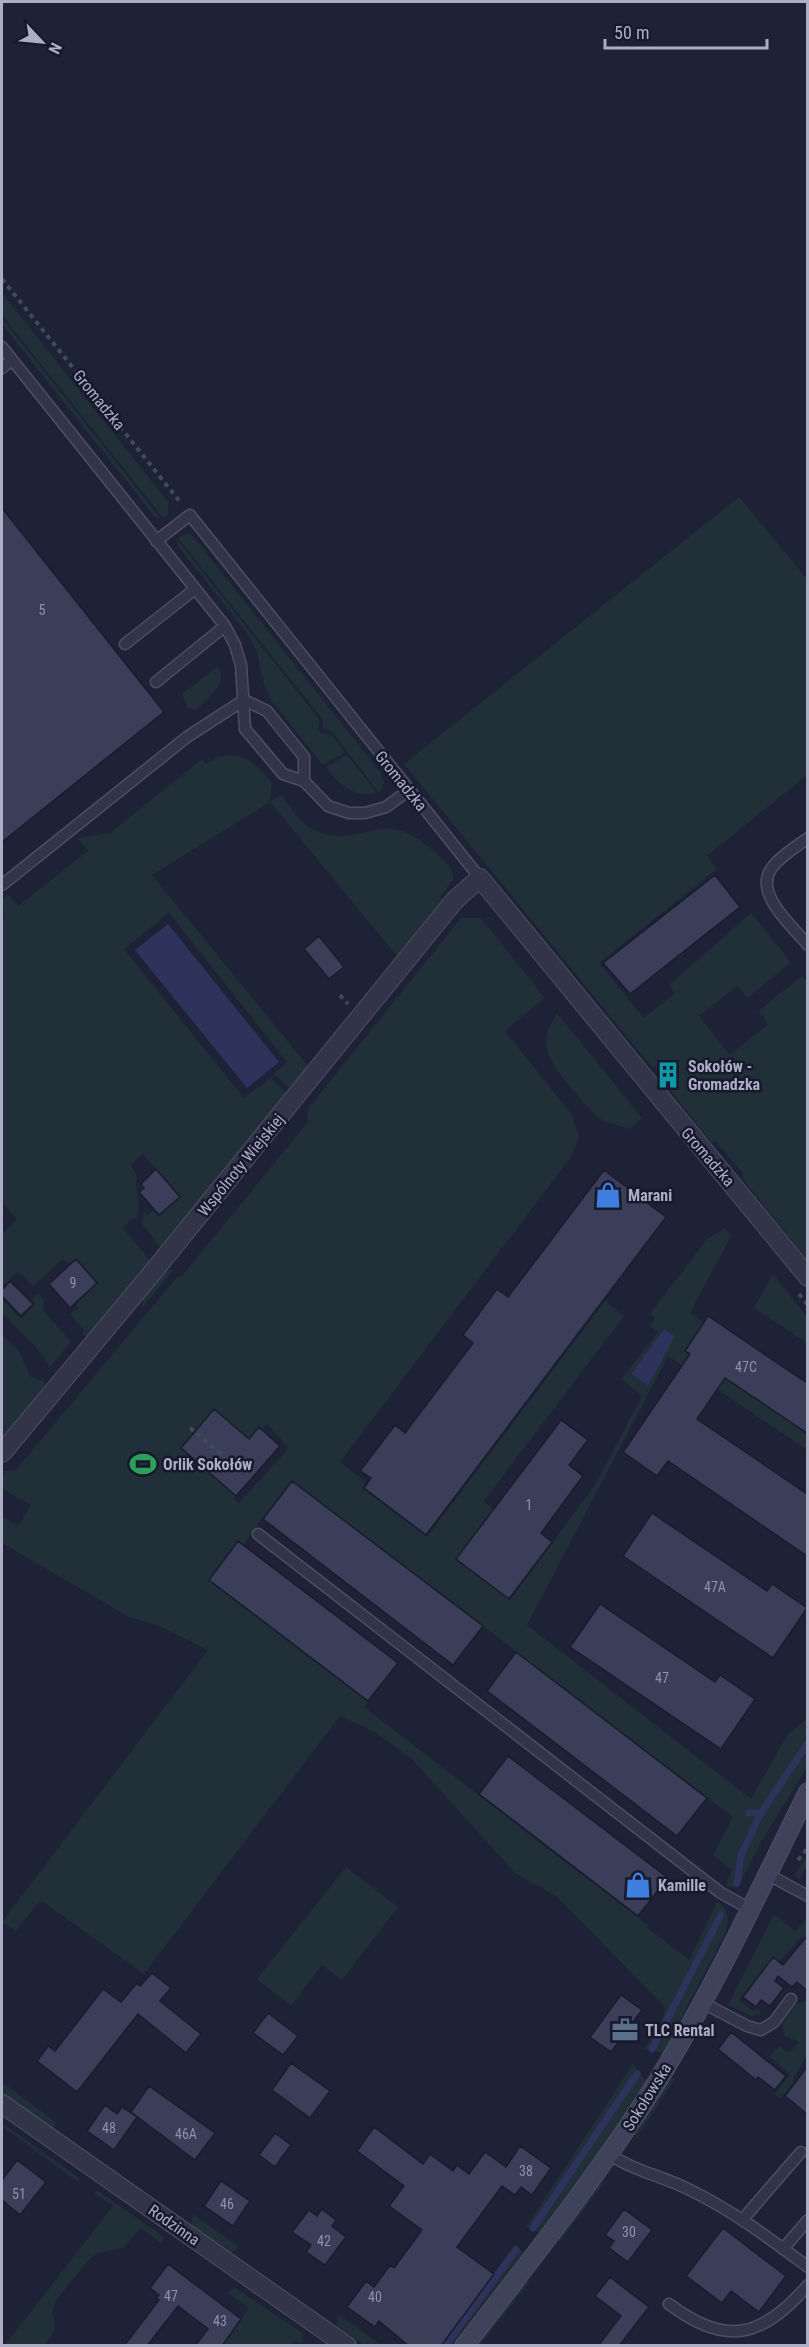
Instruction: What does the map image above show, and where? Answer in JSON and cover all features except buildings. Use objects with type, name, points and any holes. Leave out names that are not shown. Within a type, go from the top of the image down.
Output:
[{"type":"street","name":"Gromadzka","points":[[480,878],[807,1277]]},
{"type":"street","name":"Wspólnoty Wiejskiej","points":[[2,1453],[148,1278],[449,907],[480,878]]},
{"type":"street","name":"Sokołowska","points":[[464,2346],[609,2154],[657,2081],[703,2003],[807,1792]]},
{"type":"street","name":"Rodzinna","points":[[2,2104],[347,2346]]},
{"type":"lane","points":[[2,347],[225,626],[238,654],[244,682],[245,729],[283,774],[304,781],[328,806],[349,813],[365,813],[386,807],[409,790]]},
{"type":"lane","points":[[2,368],[12,360]]},
{"type":"lane","points":[[156,542],[189,514]]},
{"type":"lane","name":"Gromadzka","points":[[189,514],[480,878]]},
{"type":"lane","points":[[125,644],[195,589]]},
{"type":"lane","points":[[156,682],[225,626]]},
{"type":"lane","points":[[244,700],[267,711],[304,757],[304,781]]},
{"type":"lane","points":[[2,885],[187,737],[244,700]]},
{"type":"lane","points":[[807,838],[776,863],[768,873],[766,884],[771,899],[807,945]]},
{"type":"lane","points":[[258,1534],[721,1893],[750,1909]]},
{"type":"lane","points":[[767,1874],[807,1896]]},
{"type":"lane","points":[[703,2003],[747,2026],[761,2030],[774,2022],[791,1999]]},
{"type":"lane","points":[[743,2219],[801,2152]]},
{"type":"lane","points":[[609,2154],[630,2168],[688,2189],[743,2219],[807,2267]]},
{"type":"lane","points":[[783,2249],[807,2220]]},
{"type":"lane","points":[[669,2304],[699,2325],[741,2332],[759,2328],[773,2320],[807,2285]]},
{"type":"path","name":"Gromadzka","points":[[2,279],[189,514]]},
{"type":"path","points":[[340,995],[350,1006]]},
{"type":"path","points":[[190,1428],[221,1454]]},
{"type":"shaded area","points":[[2,293],[169,503],[166,517],[163,518],[2,315]]},
{"type":"shaded area","points":[[2,318],[161,519],[154,516],[2,324]]},
{"type":"shaded area","points":[[739,497],[807,579],[807,775],[707,856],[717,869],[599,963],[644,1018],[675,993],[669,985],[751,913],[791,962],[748,998],[737,986],[699,1016],[730,1055],[768,1024],[758,1011],[802,976],[807,982],[807,1259],[742,1178],[743,1173],[715,1141],[712,1143],[670,1090],[670,1083],[678,1077],[665,1061],[657,1067],[651,1066],[404,764]]},
{"type":"shaded area","points":[[188,533],[192,535],[381,773],[384,783],[379,793],[334,734],[323,727],[323,720],[178,538]]},
{"type":"shaded area","points":[[178,541],[320,720],[318,729],[322,734],[331,734],[345,752],[323,765],[271,700],[263,682],[264,677],[262,677],[257,651],[247,633],[179,547]]},
{"type":"shaded area","points":[[218,666],[221,678],[211,696],[196,710],[188,708],[182,694]]},
{"type":"shaded area","points":[[230,755],[243,758],[259,768],[272,783],[270,801],[281,795],[297,815],[316,831],[333,836],[347,836],[374,830],[402,831],[420,840],[440,857],[451,870],[453,880],[440,897],[444,900],[358,1009],[355,1008],[397,956],[270,802],[152,875],[308,1066],[307,1071],[292,1090],[274,1074],[287,1062],[169,913],[124,949],[244,1098],[271,1078],[288,1094],[165,1247],[160,1247],[142,1224],[144,1212],[147,1215],[153,1210],[159,1216],[180,1198],[143,1154],[131,1165],[137,1177],[138,1214],[136,1219],[133,1218],[123,1228],[150,1260],[150,1265],[87,1337],[81,1334],[84,1330],[70,1314],[78,1308],[76,1304],[98,1283],[76,1258],[69,1264],[63,1259],[33,1286],[18,1271],[2,1287],[2,1234],[17,1220],[2,1202],[2,918],[4,916],[2,899],[8,894],[18,906],[88,851],[77,838],[110,833],[202,759],[206,764],[218,757]]},
{"type":"shaded area","points":[[347,755],[376,792],[361,794],[354,792],[341,784],[326,767]]},
{"type":"shaded area","points":[[461,918],[481,918],[545,998],[505,1031],[572,1115],[579,1137],[571,1157],[340,1462],[366,1482],[362,1488],[427,1537],[605,1301],[624,1316],[484,1501],[493,1509],[456,1559],[510,1600],[595,1485],[642,1396],[621,1379],[658,1332],[650,1326],[655,1318],[650,1314],[707,1239],[725,1228],[731,1236],[690,1313],[704,1322],[684,1351],[800,1428],[807,1436],[807,1450],[668,1356],[527,1625],[751,1799],[788,1734],[807,1719],[807,1767],[761,1842],[738,1888],[725,1886],[732,1870],[713,1855],[733,1817],[292,1480],[243,1544],[238,1541],[208,1580],[368,1702],[364,1707],[649,1926],[648,1928],[689,1960],[717,1902],[724,1908],[727,1919],[726,1932],[663,2053],[644,2049],[661,2023],[666,2008],[556,1896],[515,1873],[411,1758],[373,1731],[340,1716],[144,1974],[42,1901],[37,1904],[16,1931],[2,1922],[208,1650],[159,1626],[129,1617],[2,1543],[2,1516],[18,1526],[31,1505],[2,1489],[2,1476],[5,1471],[16,1470],[177,1277],[182,1276],[308,1122],[307,1110]],"holes":[[[665,1329],[675,1336],[648,1386],[631,1374]],[[267,1424],[289,1448],[239,1503],[234,1498],[280,1446],[262,1430]]]},
{"type":"shaded area","points":[[557,1013],[642,1118],[630,1129],[603,1121],[595,1115],[556,1068],[546,1047],[546,1038]]},
{"type":"shaded area","points":[[174,1269],[142,1308],[143,1297],[167,1270]]},
{"type":"shaded area","points":[[773,1274],[807,1317],[807,1343],[754,1308]]},
{"type":"shaded area","points":[[38,1293],[44,1299],[43,1310],[71,1342],[50,1367],[35,1346],[2,1313],[2,1299],[21,1319],[35,1304],[31,1300]]},
{"type":"shaded area","points":[[2,1335],[19,1351],[30,1376],[40,1381],[43,1378],[45,1386],[2,1440]]},
{"type":"shaded area","points":[[807,1856],[807,1866],[800,1879],[805,1885],[794,1875]]},
{"type":"shaded area","points":[[346,1867],[398,1907],[342,1980],[322,1965],[291,2006],[257,1979]]},
{"type":"shaded area","points":[[774,1914],[795,1931],[807,1918],[807,1942],[801,1937],[774,1968],[775,1980],[763,1970],[739,2000],[754,2012],[757,2009],[762,2013],[751,2016],[728,2005]]},
{"type":"shaded area","points":[[807,2000],[807,2055],[794,2082],[780,2099],[774,2094],[790,2074],[769,2057],[779,2046],[789,2053],[799,2042],[785,2036],[782,2025],[796,2004]]},
{"type":"shaded area","points":[[633,2064],[646,2081],[591,2163],[539,2232],[526,2227]]},
{"type":"shaded area","points":[[676,2077],[635,2140],[635,2135],[671,2079]]},
{"type":"shaded area","points":[[2,2082],[57,2123],[52,2128],[2,2093]]},
{"type":"shaded area","points":[[5,2125],[79,2178],[78,2182],[2,2126]]},
{"type":"shaded area","points":[[605,2181],[558,2244],[560,2238],[600,2184]]},
{"type":"shaded area","points":[[98,2191],[164,2237],[162,2244],[141,2228],[123,2248],[97,2253],[56,2300],[52,2314],[55,2323],[54,2331],[44,2345],[5,2345],[113,2206],[94,2193]]},
{"type":"shaded area","points":[[193,2214],[239,2247],[231,2253],[190,2225]]},
{"type":"shaded area","points":[[515,2244],[523,2253],[451,2345],[441,2346]]},
{"type":"shaded area","points":[[531,2280],[480,2345],[476,2345],[525,2283]]},
{"type":"shaded area","points":[[234,2287],[304,2334],[301,2344],[295,2340],[290,2345],[222,2346],[249,2308],[228,2293]]},
{"type":"shaded area","points":[[338,2314],[381,2345],[364,2345],[337,2326]]},
{"type":"water","points":[[168,924],[279,1062],[247,1088],[135,950]]},
{"type":"water","points":[[664,1329],[675,1336],[648,1386],[631,1374]]},
{"type":"waterway","points":[[749,1813],[761,1813],[808,1743]]},
{"type":"waterway","points":[[737,1883],[741,1855],[761,1813]]},
{"type":"waterway","points":[[652,2049],[721,1915]]},
{"type":"waterway","points":[[533,2228],[637,2074]]},
{"type":"waterway","points":[[445,2346],[516,2250]]},
{"type":"place","name":"Sokołów - Gromadzka","points":[[668,1075]]},
{"type":"place","name":"Marani","points":[[608,1195]]},
{"type":"place","name":"Orlik Sokołów","points":[[143,1464]]},
{"type":"place","name":"Kamille","points":[[638,1885]]},
{"type":"place","name":"TLC Rental","points":[[625,2030]]}]
